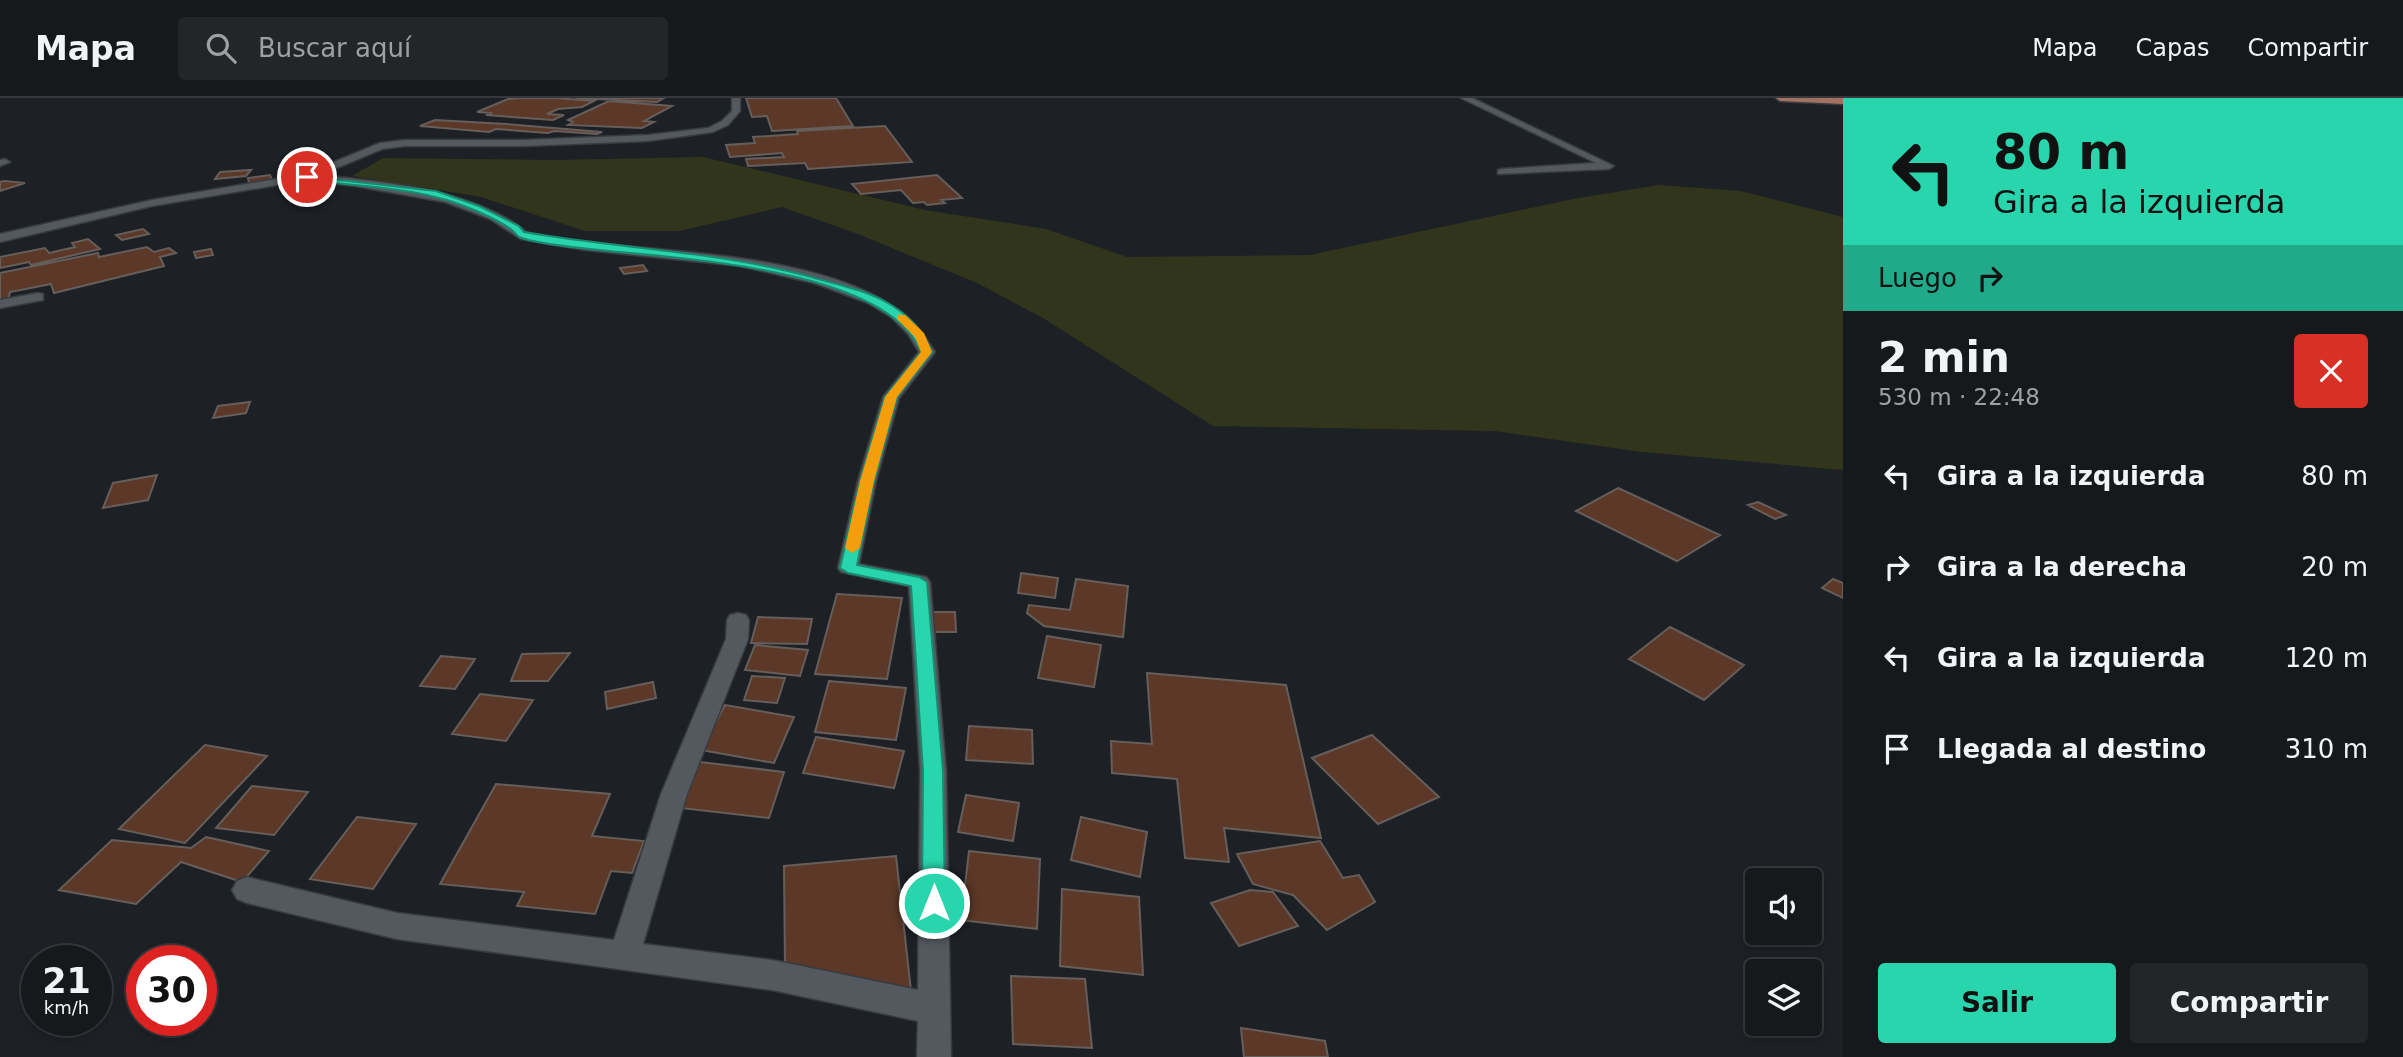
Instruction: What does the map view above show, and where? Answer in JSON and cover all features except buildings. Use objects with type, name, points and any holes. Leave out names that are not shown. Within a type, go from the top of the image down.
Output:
[{"type":"main road","points":[[1780,98],[1843,100]]},
{"type":"street","points":[[0,238],[152,202],[307,177],[380,146],[405,143],[524,143],[648,138],[710,130],[725,123],[736,111],[736,98]]},
{"type":"street","points":[[1465,98],[1609,166],[1502,172]]},
{"type":"street","points":[[1837,98],[1843,100]]},
{"type":"street","points":[[307,177],[433,193],[476,208],[516,228],[521,235],[586,246],[718,259],[765,267],[850,291],[882,304],[908,322],[920,335],[927,352],[891,397],[867,481],[848,568],[919,582],[933,771],[934,1057]]},
{"type":"street","points":[[0,304],[38,297]]},
{"type":"street","points":[[624,957],[674,794],[737,639],[738,620]]},
{"type":"street","points":[[247,890],[397,926],[772,975],[934,1009]]},
{"type":"green space","points":[[703,157],[925,210],[1046,229],[1127,257],[1310,255],[1573,199],[1659,185],[1741,191],[1843,217],[1843,470],[1642,452],[1494,431],[1213,426],[1043,318],[977,283],[858,234],[782,207],[679,231],[585,231],[481,197],[352,176],[383,158],[557,160]]},
{"type":"slow traffic","points":[[852,548],[867,481],[891,397],[927,352],[920,335],[901,317]]},
{"type":"route","points":[[307,177],[433,193],[476,208],[516,228],[521,235],[586,246],[718,259],[765,267],[850,291],[882,304],[908,322],[920,335],[927,352],[891,397],[867,481],[848,568],[919,582],[933,771],[934,903]]}]
